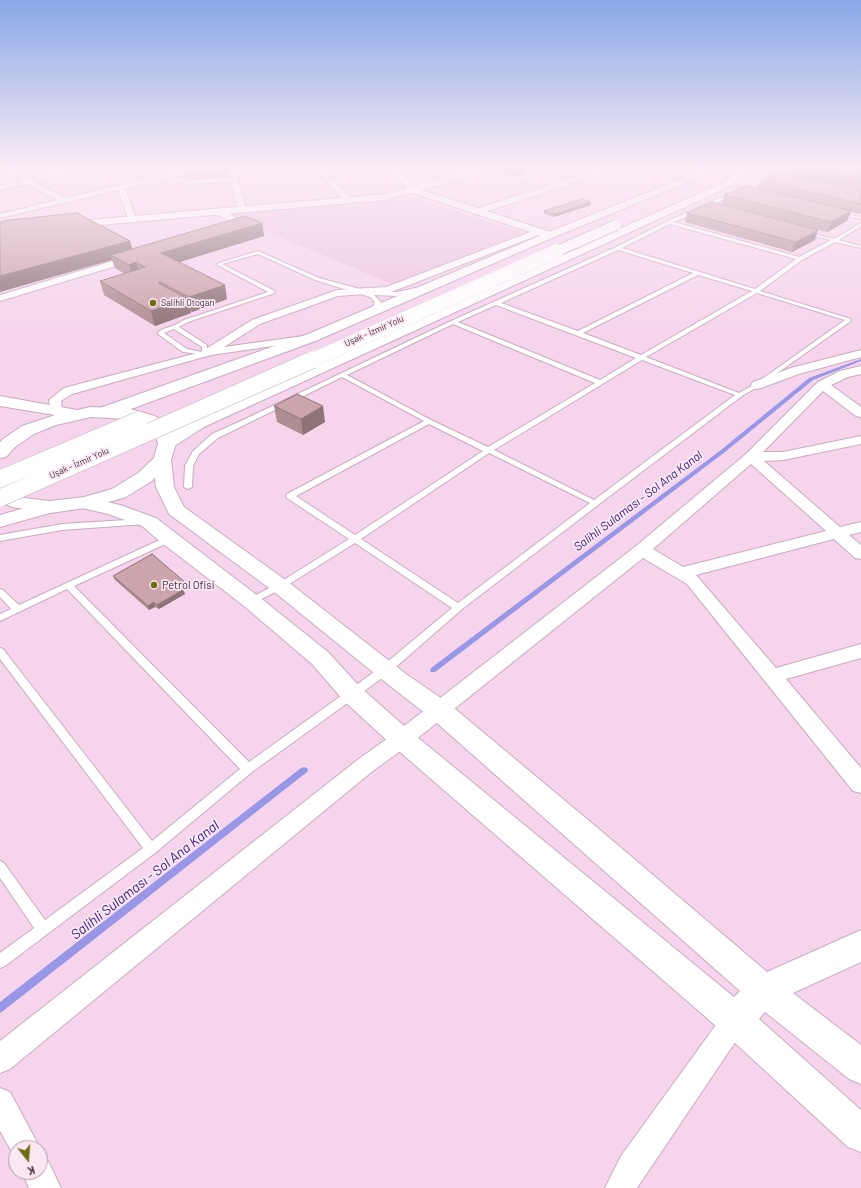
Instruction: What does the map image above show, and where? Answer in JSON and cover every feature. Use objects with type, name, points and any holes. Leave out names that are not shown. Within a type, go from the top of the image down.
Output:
[{"type":"main road","points":[[79,221],[55,224],[90,221]]},
{"type":"main road","points":[[106,412],[313,337],[425,288],[544,233],[575,221]]},
{"type":"main road","name":"Uşak - İzmir Yolu","points":[[213,388],[601,221]]},
{"type":"main road","name":"Uşak - İzmir Yolu","points":[[0,498],[624,221]]},
{"type":"main road","points":[[0,521],[50,507],[85,503],[119,493],[145,478],[165,452],[198,423],[645,221]]},
{"type":"main road","points":[[0,401],[76,414]]},
{"type":"main road","name":"Uşak - İzmir Yolu","points":[[0,479],[163,410]]},
{"type":"main road","points":[[4,441],[51,421],[76,414],[106,412],[130,414],[149,420],[162,430],[165,452]]},
{"type":"main road","points":[[0,493],[19,503],[50,507]]},
{"type":"street","points":[[222,231],[245,224],[239,221]]},
{"type":"street","points":[[507,221],[544,233]]},
{"type":"street","points":[[205,354],[256,322],[337,293],[387,290],[544,233]]},
{"type":"street","points":[[0,298],[145,254]]},
{"type":"street","points":[[56,410],[55,400],[68,391],[205,354],[313,337]]},
{"type":"street","points":[[757,385],[808,367],[861,353]]},
{"type":"street","points":[[0,1059],[366,764],[402,739],[642,550],[751,457],[822,385],[844,374],[861,370]]},
{"type":"street","points":[[822,385],[861,413]]},
{"type":"street","points":[[751,457],[783,456],[861,440]]},
{"type":"street","points":[[165,452],[165,487],[176,510],[280,586],[385,670],[439,710],[590,838],[763,990],[861,1067]]},
{"type":"street","points":[[751,457],[861,554]]},
{"type":"street","points":[[85,503],[113,509],[149,522],[251,601],[320,658],[352,694],[402,739],[735,1020],[861,1134]]},
{"type":"street","points":[[681,574],[861,527]]},
{"type":"street","points":[[642,550],[692,580],[861,784]]},
{"type":"street","points":[[772,676],[861,651]]},
{"type":"street","points":[[620,1188],[632,1167],[735,1020],[763,990],[861,946]]},
{"type":"street","points":[[0,1102],[21,1140]]},
{"type":"lane","points":[[188,487],[189,466],[196,453],[215,436],[453,322],[618,248],[670,222],[800,259]]},
{"type":"lane","points":[[251,601],[280,586],[355,539],[489,450],[642,357],[756,291],[800,259],[861,224]]},
{"type":"lane","points":[[798,230],[861,247]]},
{"type":"lane","points":[[0,961],[150,848],[248,768],[385,670],[458,608],[595,504],[740,395],[757,385],[849,320],[618,248]]},
{"type":"lane","points":[[175,327],[205,346],[205,354],[185,351],[160,333],[186,321],[273,292],[218,264],[258,252],[317,279],[372,296],[378,302],[374,310]]},
{"type":"lane","points":[[579,333],[697,273]]},
{"type":"lane","points":[[359,291],[378,294],[391,294],[425,288]]},
{"type":"lane","points":[[497,303],[740,395]]},
{"type":"lane","points":[[453,322],[601,383]]},
{"type":"lane","points":[[343,375],[429,421],[595,504]]},
{"type":"lane","points":[[429,421],[290,496],[458,608]]},
{"type":"lane","points":[[0,538],[62,527],[149,522]]},
{"type":"lane","points":[[0,618],[169,539]]},
{"type":"lane","points":[[68,585],[248,768]]},
{"type":"lane","points":[[0,592],[17,609]]},
{"type":"lane","points":[[0,652],[150,848]]},
{"type":"lane","points":[[0,867],[43,928]]},
{"type":"shaded area","points":[[245,221],[488,221],[524,233],[392,284]]},
{"type":"building","points":[[93,221],[130,241],[0,276],[0,222]]},
{"type":"building","points":[[226,221],[258,221],[262,223],[161,253],[225,285],[189,297],[160,282],[158,283],[188,299],[151,311],[100,281],[145,267],[136,262],[129,265],[111,255]]},
{"type":"building","points":[[719,221],[786,221],[818,230],[796,242]]},
{"type":"building","points":[[297,394],[323,406],[301,419],[274,406]]},
{"type":"building","points":[[152,554],[186,583],[179,586],[183,590],[157,605],[154,602],[148,606],[113,576]]},
{"type":"waterway","name":"Salihli Sulaması - Sol Ana Kanal","points":[[433,670],[723,451],[811,379],[861,360]]},
{"type":"waterway","name":"Salihli Sulaması - Sol Ana Kanal","points":[[0,1008],[304,770]]},
{"type":"place","name":"Salihli Otogarı","points":[[153,303]]},
{"type":"place","name":"Petrol Ofisi","points":[[154,585]]}]
